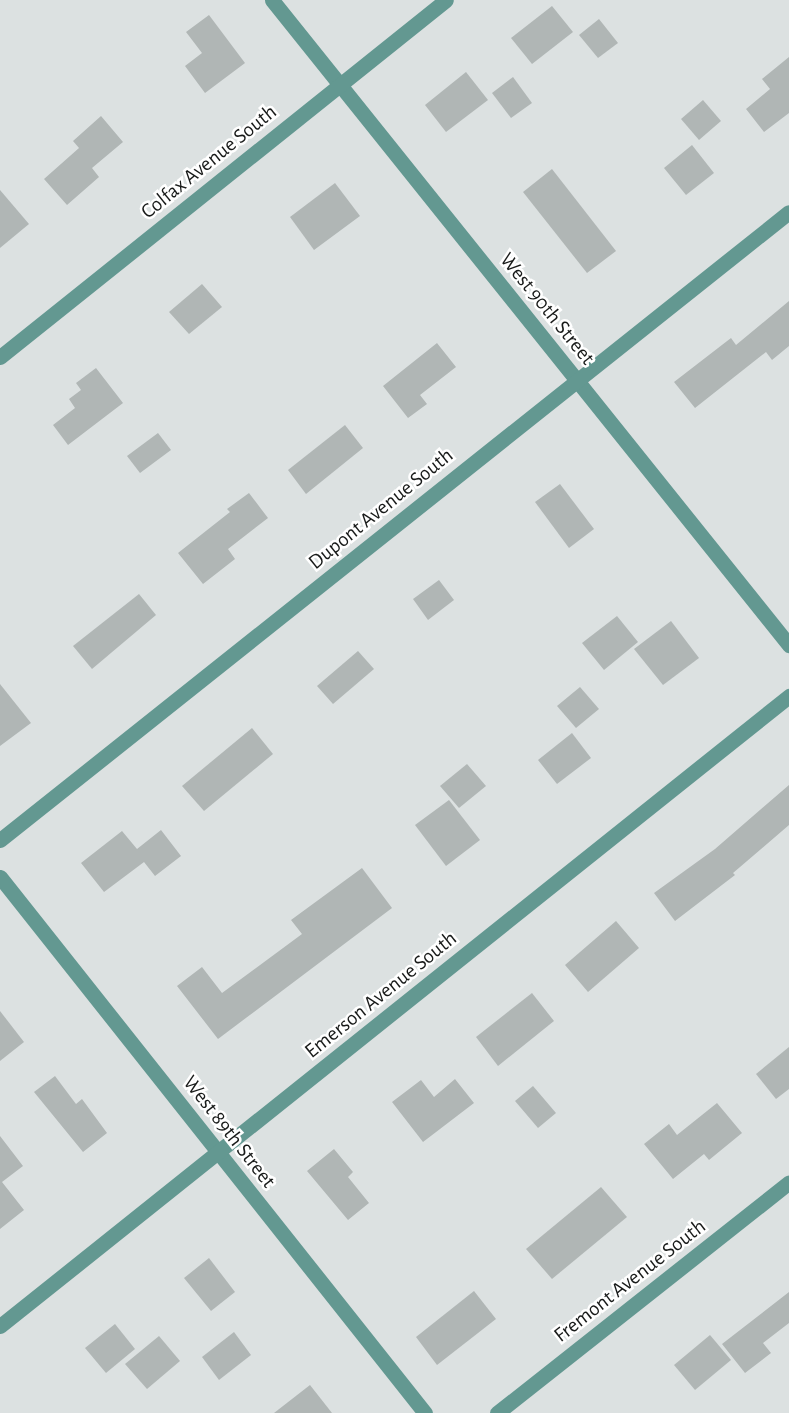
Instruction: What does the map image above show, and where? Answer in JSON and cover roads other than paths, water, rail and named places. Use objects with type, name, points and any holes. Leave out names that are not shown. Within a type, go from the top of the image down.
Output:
[{"type":"street","name":"West 90th Street","points":[[272,0],[789,645]]},
{"type":"street","name":"Colfax Avenue South","points":[[0,357],[446,0]]},
{"type":"street","name":"Dupont Avenue South","points":[[0,840],[789,212]]},
{"type":"street","name":"Emerson Avenue South","points":[[0,1326],[789,696]]},
{"type":"street","name":"West 89th Street","points":[[0,877],[426,1413]]},
{"type":"street","name":"Fremont Avenue South","points":[[497,1413],[789,1182]]}]
